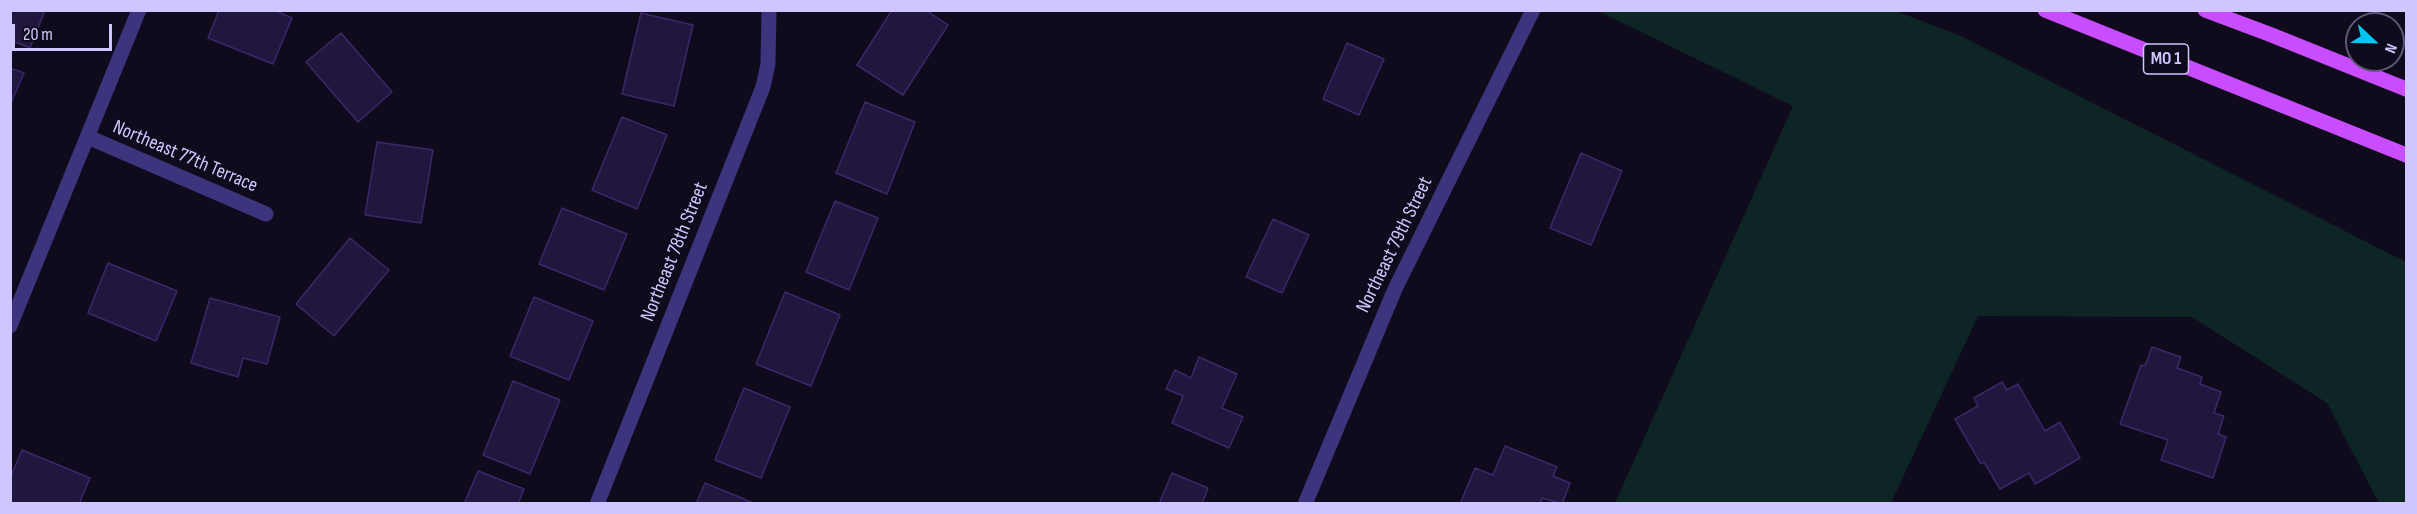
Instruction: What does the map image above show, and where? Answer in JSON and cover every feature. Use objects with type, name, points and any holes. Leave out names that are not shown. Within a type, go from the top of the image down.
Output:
[{"type":"main road","name":"MO 1","points":[[2045,10],[2406,155]]},
{"type":"main road","points":[[2205,10],[2406,89]]},
{"type":"street","name":"Northeast 77th Terrace","points":[[10,326],[139,10]]},
{"type":"street","name":"Northeast 78th Street","points":[[597,504],[763,87],[768,64],[769,10]]},
{"type":"street","name":"Northeast 79th Street","points":[[1305,504],[1395,290],[1533,10]]},
{"type":"street","name":"Northeast 77th Terrace","points":[[88,137],[266,214]]},
{"type":"green space","points":[[1598,11],[1896,11],[1961,36],[2406,262],[2406,503],[2379,503],[2327,403],[2192,317],[1978,316],[1891,503],[1615,503],[1793,106]]},
{"type":"building","points":[[10,10],[45,10],[30,48],[10,40]]},
{"type":"building","points":[[219,10],[274,10],[292,18],[273,64],[208,38]]},
{"type":"building","points":[[892,10],[926,10],[948,25],[903,95],[857,65]]},
{"type":"building","points":[[641,13],[693,25],[674,106],[622,94]]},
{"type":"building","points":[[341,33],[392,92],[358,122],[306,62]]},
{"type":"building","points":[[1347,43],[1384,59],[1359,115],[1323,99]]},
{"type":"building","points":[[10,68],[24,73],[10,105]]},
{"type":"building","points":[[865,102],[915,122],[887,194],[836,173]]},
{"type":"building","points":[[622,117],[667,135],[637,209],[592,190]]},
{"type":"building","points":[[377,142],[433,150],[421,223],[365,215]]},
{"type":"building","points":[[1581,153],[1622,171],[1591,245],[1550,228]]},
{"type":"building","points":[[835,201],[878,218],[849,290],[806,272]]},
{"type":"building","points":[[562,208],[627,234],[604,290],[539,264]]},
{"type":"building","points":[[1273,219],[1309,235],[1282,293],[1246,277]]},
{"type":"building","points":[[350,238],[389,270],[334,336],[296,304]]},
{"type":"building","points":[[108,263],[177,291],[156,341],[88,313]]},
{"type":"building","points":[[785,292],[840,315],[811,386],[756,364]]},
{"type":"building","points":[[534,297],[593,321],[569,380],[510,356]]},
{"type":"building","points":[[210,298],[280,317],[267,364],[243,358],[238,377],[191,363]]},
{"type":"building","points":[[2152,347],[2181,357],[2177,368],[2202,377],[2200,384],[2221,392],[2214,413],[2224,416],[2218,434],[2226,437],[2213,478],[2161,460],[2168,440],[2120,424],[2141,365],[2145,366]]},
{"type":"building","points":[[1199,357],[1237,374],[1222,408],[1243,417],[1229,448],[1172,423],[1183,396],[1166,389],[1175,370],[1191,378]]},
{"type":"building","points":[[513,381],[560,400],[530,474],[483,455]]},
{"type":"building","points":[[2002,382],[2007,390],[2018,384],[2045,431],[2060,422],[2080,458],[2035,484],[2029,473],[2000,489],[1984,462],[1981,464],[1955,419],[1978,406],[1974,398]]},
{"type":"building","points":[[744,388],[790,407],[761,478],[715,460]]},
{"type":"building","points":[[1505,446],[1557,467],[1553,476],[1570,483],[1562,504],[1542,498],[1540,504],[1460,504],[1475,468],[1493,475]]},
{"type":"building","points":[[22,450],[90,478],[79,504],[10,504],[10,478]]},
{"type":"building","points":[[478,471],[524,489],[518,504],[464,504]]},
{"type":"building","points":[[1172,473],[1208,488],[1202,504],[1159,504]]},
{"type":"building","points":[[705,483],[751,502],[750,504],[696,504]]}]
